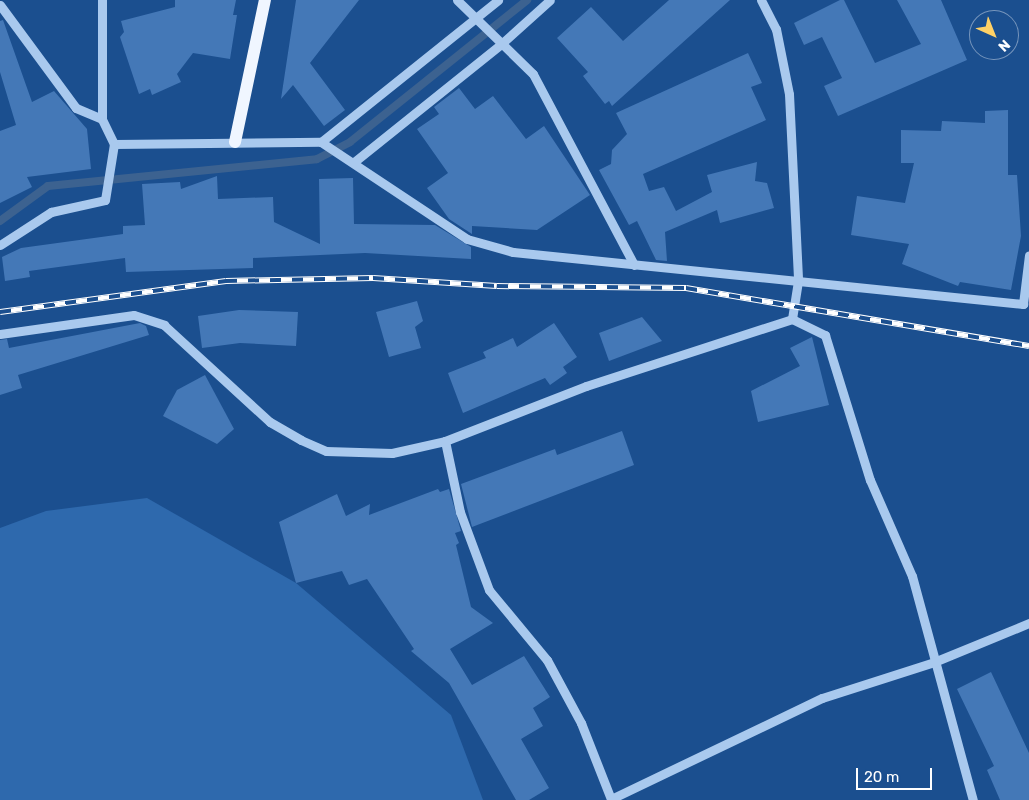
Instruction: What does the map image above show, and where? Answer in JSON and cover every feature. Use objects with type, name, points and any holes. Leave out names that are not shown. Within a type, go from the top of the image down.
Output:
[{"type":"main road","points":[[235,142],[265,0]]},
{"type":"street","points":[[0,245],[51,212],[105,200],[114,144],[102,119],[102,0]]},
{"type":"street","points":[[457,0],[500,45],[533,74],[634,265]]},
{"type":"street","points":[[321,142],[498,0]]},
{"type":"street","points":[[354,162],[500,45],[550,0]]},
{"type":"street","points":[[761,0],[776,29],[790,94],[798,281],[792,319]]},
{"type":"street","points":[[0,5],[76,108],[102,119]]},
{"type":"street","points":[[114,144],[321,142],[354,162],[467,239],[513,252],[1022,304],[1029,255]]},
{"type":"street","points":[[0,334],[134,315],[164,325],[270,422],[326,451],[392,453],[445,441],[586,386],[792,319],[825,335],[870,480],[912,576],[934,662],[974,800]]},
{"type":"street","points":[[445,441],[460,512],[489,590],[547,660],[581,723],[611,799],[822,698],[934,662],[1027,624],[1029,634]]},
{"type":"shaded area","points":[[147,498],[296,583],[451,715],[483,800],[0,800],[0,528],[46,511]]},
{"type":"building","points":[[175,0],[236,0],[233,15],[237,15],[230,59],[193,53],[177,74],[181,82],[152,95],[150,89],[139,94],[120,37],[124,32],[121,21],[175,7]]},
{"type":"building","points":[[296,0],[359,0],[310,63],[345,110],[324,126],[293,85],[281,99]]},
{"type":"building","points":[[669,0],[730,0],[612,106],[609,101],[605,104],[583,76],[588,72],[557,38],[591,7],[623,41]]},
{"type":"building","points":[[840,0],[844,0],[875,63],[921,44],[897,0],[941,0],[967,60],[838,116],[824,86],[842,78],[822,37],[804,45],[794,23]]},
{"type":"building","points":[[3,20],[32,102],[54,91],[87,129],[91,169],[27,177],[32,187],[0,203],[0,131],[16,125],[0,72],[0,21]]},
{"type":"building","points":[[748,53],[762,83],[751,87],[766,120],[643,174],[649,191],[664,187],[676,211],[712,192],[707,175],[757,162],[755,181],[767,183],[774,208],[720,223],[717,210],[665,232],[667,261],[656,260],[637,221],[629,225],[599,170],[611,164],[612,150],[627,134],[616,113]]},
{"type":"building","points":[[459,88],[475,109],[493,96],[526,139],[544,126],[590,195],[537,230],[472,226],[472,234],[449,219],[427,188],[448,173],[417,129],[439,114],[434,107]]},
{"type":"building","points":[[1008,110],[1008,175],[1017,175],[1021,236],[1011,290],[960,282],[958,286],[902,264],[909,244],[851,235],[857,196],[905,203],[914,163],[901,163],[901,130],[941,131],[942,121],[985,123],[985,111]]},
{"type":"building","points":[[217,176],[218,199],[273,197],[274,222],[320,244],[319,179],[353,178],[354,224],[435,225],[471,247],[471,259],[365,253],[253,258],[253,268],[126,272],[125,258],[29,271],[30,277],[5,281],[2,257],[21,248],[123,234],[123,226],[145,225],[142,184],[180,182],[181,189]]},
{"type":"building","points":[[417,301],[423,321],[415,327],[421,348],[389,357],[376,312]]},
{"type":"building","points":[[239,310],[298,312],[296,346],[240,343],[202,348],[198,316]]},
{"type":"building","points":[[642,317],[662,341],[609,361],[599,333]]},
{"type":"building","points":[[140,323],[146,326],[149,335],[18,375],[22,388],[0,395],[0,340],[7,339],[9,348]]},
{"type":"building","points":[[554,323],[577,357],[563,367],[567,373],[550,385],[545,378],[463,413],[448,373],[486,358],[483,352],[513,338],[517,347]]},
{"type":"building","points":[[812,337],[829,405],[758,422],[751,391],[800,366],[790,348]]},
{"type":"building","points":[[205,375],[234,429],[217,444],[163,416],[177,390]]},
{"type":"building","points":[[622,431],[634,465],[472,527],[461,484],[555,449],[557,455]]},
{"type":"building","points":[[438,489],[440,492],[449,489],[461,531],[455,533],[459,543],[456,545],[471,607],[493,623],[450,649],[472,685],[524,656],[550,697],[533,708],[543,726],[521,739],[549,788],[529,800],[516,800],[449,683],[411,651],[414,649],[367,579],[349,585],[342,571],[296,583],[279,522],[337,494],[346,516],[370,504],[369,515]]},
{"type":"building","points":[[991,672],[1029,753],[1029,800],[1000,800],[987,770],[994,766],[957,689]]},
{"type":"waterway","points":[[0,221],[48,186],[317,159],[350,142],[527,0]]},
{"type":"railway","points":[[0,312],[226,281],[373,278],[497,286],[686,288],[1029,346]]}]
